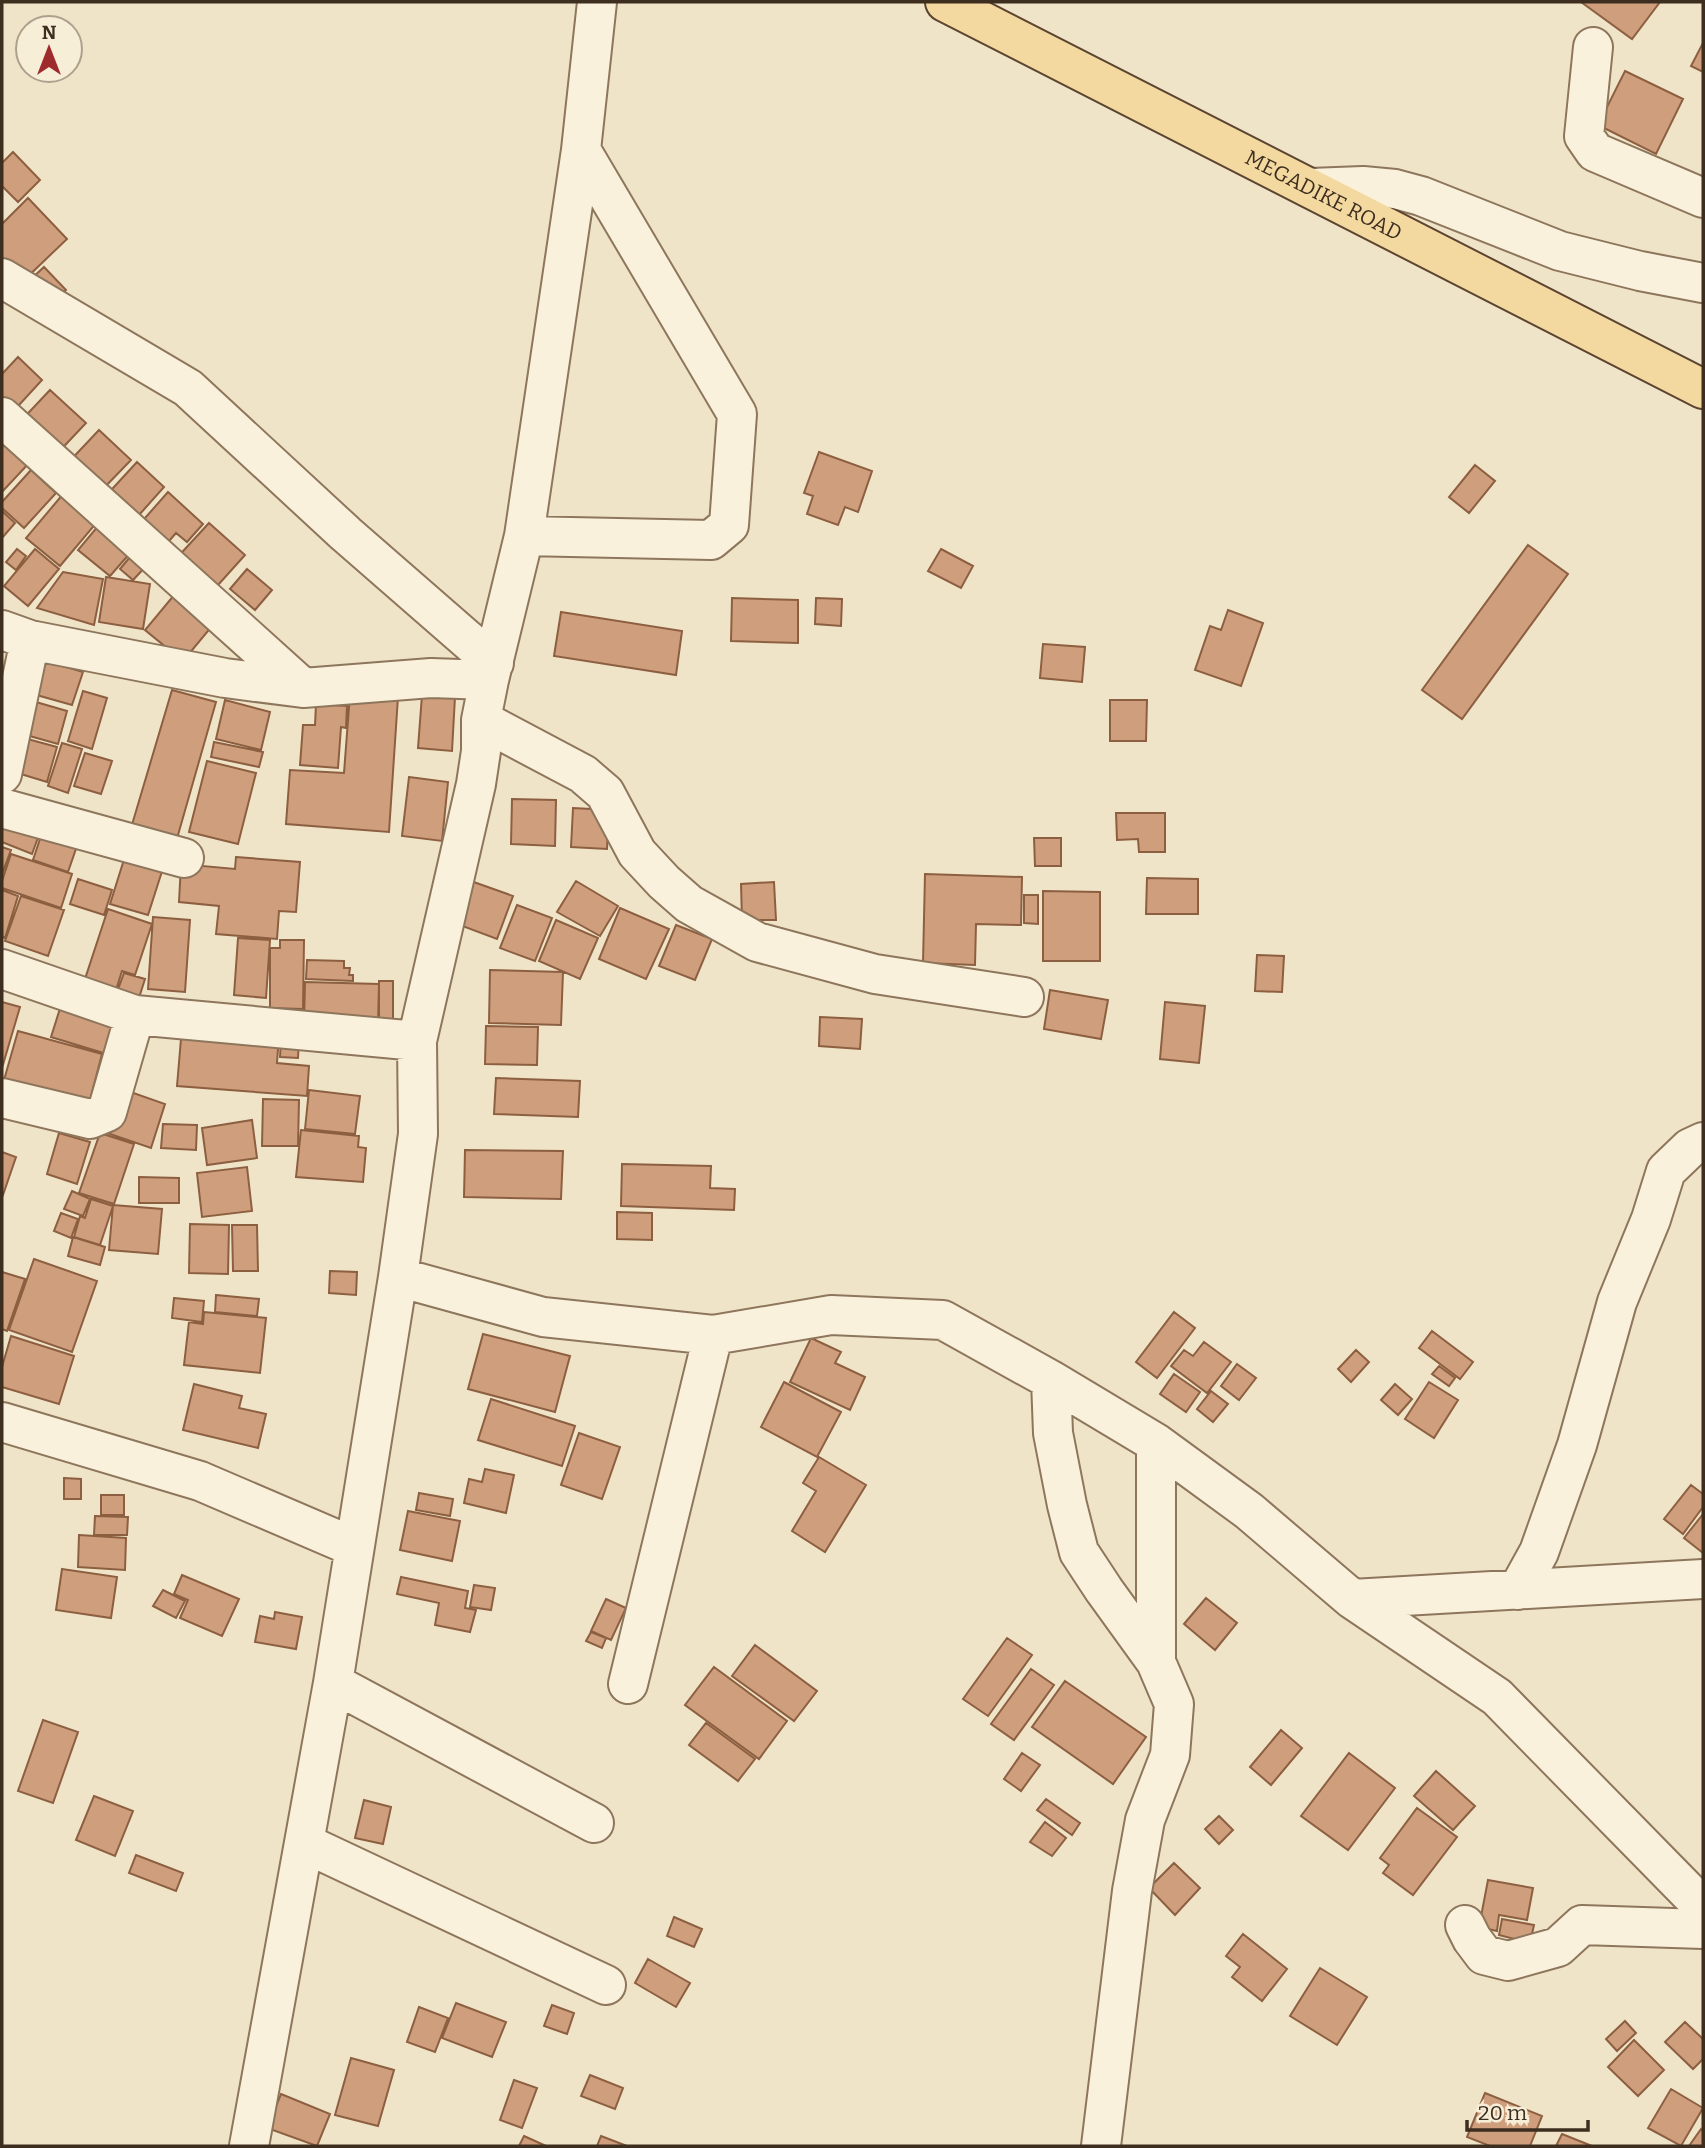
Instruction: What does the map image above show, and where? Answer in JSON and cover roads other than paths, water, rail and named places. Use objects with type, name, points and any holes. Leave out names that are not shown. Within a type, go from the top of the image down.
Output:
[{"type":"main road","name":"MEGADIKE ROAD","points":[[945,2],[1703,389]]},
{"type":"street","points":[[249,2146],[333,1683],[398,1278],[418,1134],[416,1041],[476,784],[481,751],[481,720],[524,536],[582,150],[597,2]]},
{"type":"street","points":[[1593,47],[1584,136],[1595,152],[1703,198]]},
{"type":"street","points":[[524,536],[711,540],[729,525],[737,414],[582,150]]},
{"type":"street","points":[[1310,188],[1363,186],[1395,189],[1421,196],[1560,251],[1703,283]]},
{"type":"street","points":[[2,278],[188,388],[491,671]]},
{"type":"street","points":[[2,416],[303,688]]},
{"type":"street","points":[[2,774],[16,635],[225,678],[303,688],[491,671]]},
{"type":"street","points":[[481,720],[583,774],[605,793],[637,853],[664,882],[689,904],[758,943],[875,974],[1024,997]]},
{"type":"street","points":[[2,808],[184,858]]},
{"type":"street","points":[[2,969],[135,1015],[416,1041]]},
{"type":"street","points":[[2,1098],[90,1119],[107,1112],[135,1015]]},
{"type":"street","points":[[1518,1590],[1539,1552],[1565,1481],[1617,1302],[1651,1219],[1666,1171],[1689,1148],[1703,1142]]},
{"type":"street","points":[[398,1278],[542,1317],[713,1335],[831,1315],[943,1320],[1156,1443],[1248,1511],[1352,1599],[1497,1697],[1703,1907]]},
{"type":"street","points":[[628,1684],[713,1335]]},
{"type":"street","points":[[1051,1380],[1053,1433],[1079,1552],[1156,1662],[1174,1704],[1170,1755],[1145,1820],[1132,1891],[1101,2146]]},
{"type":"street","points":[[2,1422],[200,1481],[354,1547]]},
{"type":"street","points":[[1156,1443],[1156,1662]]},
{"type":"street","points":[[1352,1599],[1703,1579]]},
{"type":"street","points":[[333,1683],[594,1823]]},
{"type":"street","points":[[304,1843],[606,1985]]},
{"type":"street","points":[[1465,1925],[1484,1955],[1508,1961],[1558,1947],[1582,1925],[1703,1928]]}]
